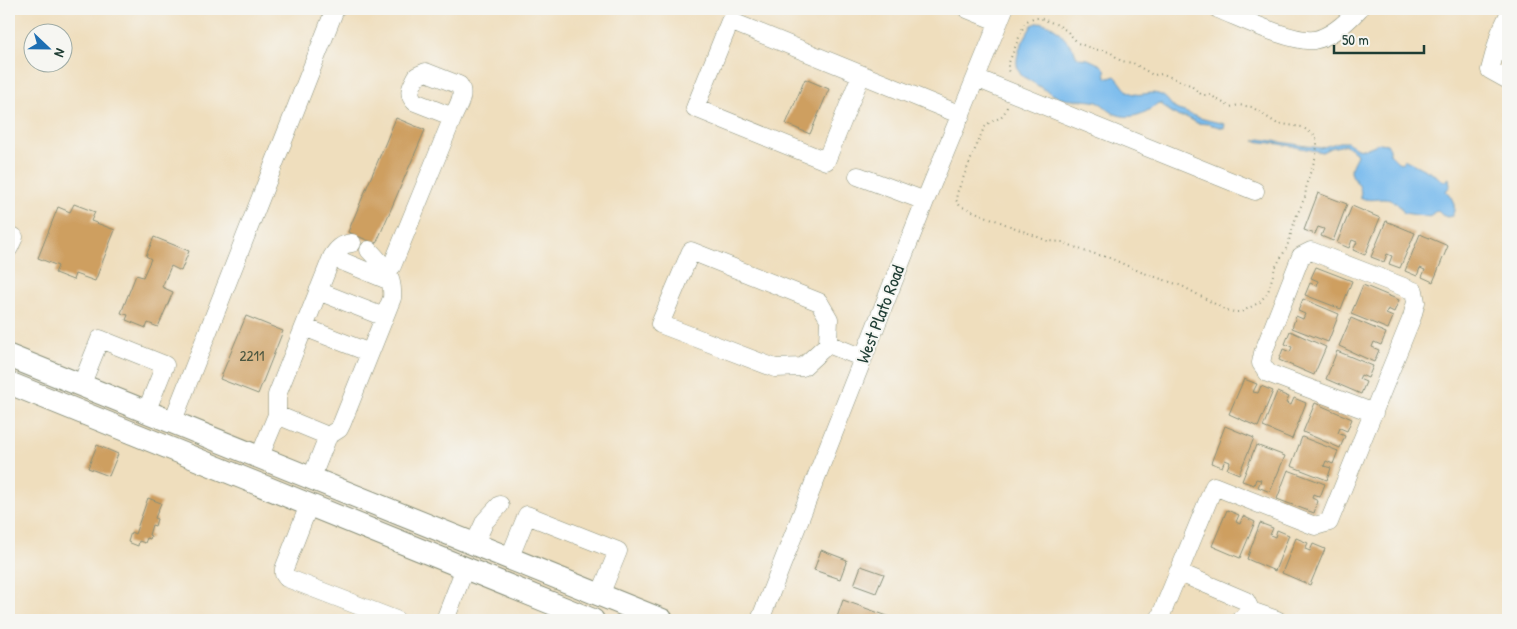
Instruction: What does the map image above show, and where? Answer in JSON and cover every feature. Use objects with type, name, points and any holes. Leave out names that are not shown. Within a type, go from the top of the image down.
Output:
[{"type":"main road","points":[[9,356],[662,620]]},
{"type":"main road","points":[[9,383],[593,620]]},
{"type":"main road","points":[[150,441],[159,417]]},
{"type":"main road","points":[[465,568],[474,545]]},
{"type":"street","points":[[159,417],[335,9]]},
{"type":"street","points":[[967,9],[1001,15]]},
{"type":"street","points":[[1218,9],[1291,38],[1313,40],[1326,36],[1359,9]]},
{"type":"street","name":"West Plato Road","points":[[760,620],[925,201],[1001,15]]},
{"type":"street","points":[[1508,16],[1500,33],[1490,70],[1508,80]]},
{"type":"street","points":[[861,74],[826,161],[695,108],[730,21],[861,74],[961,115]]},
{"type":"street","points":[[976,78],[1255,191]]},
{"type":"street","points":[[332,257],[385,279],[453,117]]},
{"type":"street","points":[[858,176],[925,201]]},
{"type":"street","points":[[259,458],[276,415],[277,395],[332,257],[341,246],[361,247],[388,274],[393,291],[392,298],[342,423],[339,429],[328,436],[311,479]]},
{"type":"street","points":[[1159,620],[1214,486],[1315,526],[1330,522],[1374,413],[1412,317],[1416,302],[1414,291],[1311,251],[1301,256],[1263,353],[1261,363],[1268,373],[1374,413]]},
{"type":"street","points":[[692,252],[819,302],[829,319],[828,344],[804,367],[775,368],[660,324],[692,252]]},
{"type":"street","points":[[318,291],[384,317]]},
{"type":"street","points":[[304,327],[370,353]]},
{"type":"street","points":[[81,386],[100,339],[165,365],[159,417]]},
{"type":"street","points":[[828,344],[863,358]]},
{"type":"street","points":[[276,415],[328,436]]},
{"type":"street","points":[[309,505],[284,569],[284,574],[287,578],[396,620]]},
{"type":"street","points":[[474,545],[485,521],[500,505]]},
{"type":"street","points":[[509,559],[527,515],[618,551],[600,595]]},
{"type":"street","points":[[445,620],[465,568]]},
{"type":"street","points":[[1178,572],[1246,601],[1245,615],[1277,620]]},
{"type":"path","points":[[1010,100],[1002,117],[987,123],[983,130],[957,193],[956,200],[960,206],[1048,241],[1063,242],[1084,251],[1110,258],[1141,272],[1182,286],[1219,307],[1234,312],[1241,312],[1255,305],[1268,292],[1275,268],[1286,247],[1315,163],[1317,144],[1316,138],[1312,134],[1302,127],[1276,122],[1252,107],[1226,106],[1210,95],[1202,95],[1190,85],[1163,74],[1153,75],[1133,63],[1121,61],[1110,52],[1093,49],[1078,43],[1062,28],[1040,18],[1030,19],[1024,25],[1008,66],[1008,70],[1013,78]]},
{"type":"water","points":[[1040,22],[1057,30],[1074,49],[1076,56],[1101,65],[1105,69],[1106,77],[1115,76],[1131,93],[1155,93],[1161,95],[1177,110],[1225,124],[1224,128],[1197,123],[1186,117],[1179,117],[1158,103],[1143,113],[1125,116],[1113,113],[1097,102],[1063,99],[1049,92],[1022,76],[1017,64],[1019,50],[1025,37],[1032,25]]},
{"type":"water","points":[[1260,139],[1320,148],[1340,142],[1347,142],[1357,148],[1365,149],[1380,143],[1387,144],[1390,148],[1390,154],[1398,162],[1402,163],[1404,159],[1437,176],[1442,181],[1449,178],[1450,186],[1446,191],[1454,203],[1452,216],[1447,217],[1438,211],[1434,212],[1430,217],[1404,213],[1392,200],[1369,200],[1360,197],[1359,186],[1353,178],[1351,171],[1357,155],[1356,152],[1345,145],[1322,152],[1254,141]]},
{"type":"building","points":[[805,79],[829,89],[810,134],[786,124]]},
{"type":"building","points":[[396,118],[425,130],[376,244],[348,232]]},
{"type":"building","points":[[1318,193],[1347,204],[1333,241],[1321,236],[1324,229],[1318,227],[1315,234],[1304,230]]},
{"type":"building","points":[[74,204],[95,212],[91,221],[115,230],[95,281],[75,274],[73,280],[55,273],[58,266],[38,258],[58,207],[70,212]]},
{"type":"building","points":[[1352,206],[1380,218],[1365,255],[1353,250],[1357,242],[1352,240],[1349,248],[1337,243]]},
{"type":"building","points":[[1386,221],[1415,233],[1400,268],[1389,264],[1392,256],[1387,254],[1384,262],[1371,257]]},
{"type":"building","points":[[1420,234],[1448,246],[1433,282],[1422,277],[1425,270],[1420,268],[1417,276],[1405,271]]},
{"type":"building","points":[[154,237],[189,251],[181,271],[171,266],[162,287],[173,292],[158,327],[148,323],[146,328],[126,320],[128,315],[121,313],[136,275],[143,277],[151,259],[146,256]]},
{"type":"building","points":[[1316,267],[1352,281],[1341,309],[1305,295],[1310,283],[1317,286],[1318,281],[1311,278]]},
{"type":"building","points":[[1363,285],[1399,300],[1394,312],[1388,309],[1386,314],[1393,317],[1388,329],[1351,314]]},
{"type":"building","points":[[1303,299],[1339,314],[1328,342],[1292,328],[1296,316],[1303,319],[1305,314],[1298,311]]},
{"type":"building","points":[[246,316],[283,331],[258,394],[220,379]]},
{"type":"building","points":[[1351,318],[1386,333],[1381,345],[1374,342],[1372,347],[1379,350],[1374,362],[1339,346]]},
{"type":"building","points":[[1290,331],[1326,347],[1314,375],[1279,360],[1283,349],[1290,352],[1292,347],[1285,344]]},
{"type":"building","points":[[1337,351],[1373,366],[1368,378],[1361,375],[1359,379],[1366,382],[1361,394],[1326,379]]},
{"type":"building","points":[[1244,379],[1257,384],[1253,392],[1258,393],[1261,386],[1273,391],[1258,427],[1229,414]]},
{"type":"building","points":[[1277,392],[1289,397],[1286,403],[1291,405],[1294,398],[1306,403],[1292,439],[1263,427]]},
{"type":"building","points":[[1315,403],[1352,419],[1347,431],[1340,428],[1338,433],[1345,436],[1340,448],[1303,432]]},
{"type":"building","points":[[1225,426],[1254,438],[1239,474],[1227,469],[1230,462],[1225,460],[1222,467],[1211,463]]},
{"type":"building","points":[[1302,437],[1338,451],[1333,464],[1326,461],[1324,466],[1331,468],[1327,480],[1291,466]]},
{"type":"building","points":[[97,445],[118,454],[109,476],[88,468]]},
{"type":"building","points":[[1256,445],[1285,456],[1270,492],[1258,487],[1261,480],[1256,479],[1254,485],[1242,481]]},
{"type":"building","points":[[1288,470],[1325,484],[1320,497],[1313,494],[1312,498],[1318,501],[1314,513],[1277,499]]},
{"type":"building","points":[[148,498],[161,503],[155,518],[157,519],[155,526],[152,525],[149,535],[151,536],[150,539],[147,538],[145,543],[139,541],[138,546],[128,542],[131,532],[135,534]]},
{"type":"building","points":[[1227,510],[1239,515],[1236,522],[1240,524],[1243,516],[1255,522],[1240,558],[1212,546]]},
{"type":"building","points":[[1260,523],[1273,528],[1270,535],[1275,537],[1277,530],[1289,535],[1275,571],[1247,559]]},
{"type":"building","points":[[1296,538],[1308,543],[1305,549],[1310,551],[1313,544],[1325,549],[1310,585],[1282,573]]},
{"type":"building","points":[[821,550],[847,560],[840,579],[814,570]]},
{"type":"building","points":[[861,566],[884,574],[876,593],[854,585]]},
{"type":"building","points":[[843,600],[893,618],[892,620],[836,620]]}]
